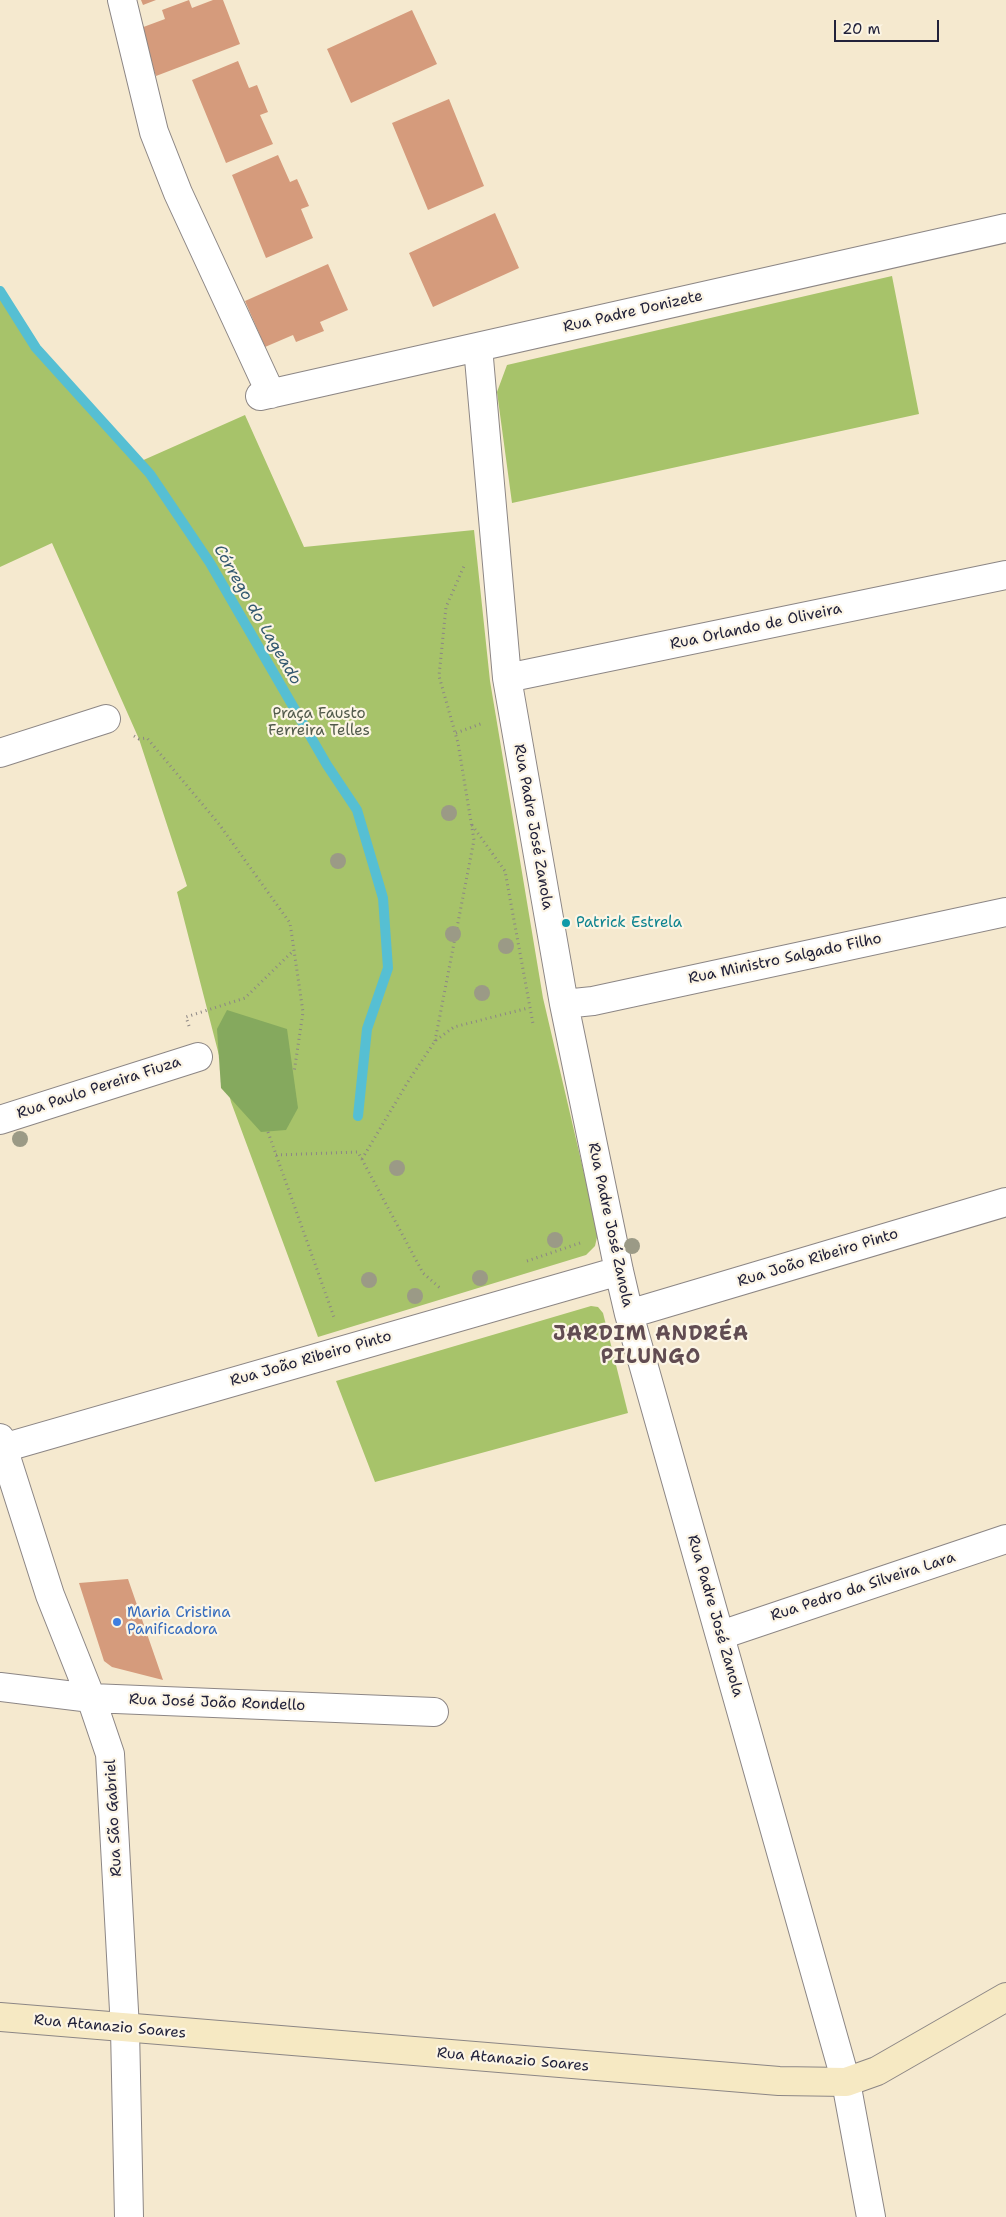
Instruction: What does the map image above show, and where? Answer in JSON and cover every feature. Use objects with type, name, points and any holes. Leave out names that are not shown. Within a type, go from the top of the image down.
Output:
[{"type":"main road","name":"Rua Atanazio Soares","points":[[0,2017],[125,2029],[780,2081],[846,2082],[877,2071],[1006,1997]]},
{"type":"street","name":"Rua Padre Donizete","points":[[122,0],[154,132],[178,193],[265,395],[1006,228]]},
{"type":"street","name":"Rua Padre José Zanola","points":[[478,347],[507,678],[564,1004],[619,1271],[629,1314],[846,2082],[871,2217]]},
{"type":"street","name":"Rua Orlando de Oliveira","points":[[507,678],[1006,575]]},
{"type":"street","points":[[0,753],[106,719]]},
{"type":"street","name":"Rua Ministro Salgado Filho","points":[[564,1004],[593,1001],[1006,912]]},
{"type":"street","name":"Rua Paulo Pereira Fiuza","points":[[0,1120],[198,1056]]},
{"type":"street","name":"Rua João Ribeiro Pinto","points":[[629,1314],[1006,1202]]},
{"type":"street","name":"Rua João Ribeiro Pinto","points":[[2,1443],[619,1271]]},
{"type":"street","name":"Rua São Gabriel","points":[[2,1443],[50,1595],[91,1698],[110,1754],[125,2029],[129,2217]]},
{"type":"street","name":"Rua Pedro da Silveira Lara","points":[[721,1635],[1006,1539]]},
{"type":"street","name":"Rua José João Rondello","points":[[0,1687],[91,1698],[434,1712]]},
{"type":"path","points":[[435,1041],[474,840],[458,743],[439,676],[446,607]]},
{"type":"path","points":[[106,719],[139,739],[147,738],[219,824],[290,924],[303,1012],[294,1073]]},
{"type":"path","points":[[472,825],[505,871],[528,1008],[534,1027]]},
{"type":"path","points":[[186,1017],[245,998],[294,950]]},
{"type":"path","points":[[362,1159],[409,1080],[435,1041],[454,1027],[528,1008]]},
{"type":"path","points":[[268,1132],[335,1320]]},
{"type":"path","points":[[276,1155],[358,1152],[423,1273],[441,1289]]},
{"type":"path","points":[[523,1263],[578,1245],[586,1238]]},
{"type":"path","points":[[431,1292],[450,1286]]},
{"type":"green space","points":[[892,276],[919,414],[512,503],[497,392],[507,365]]},
{"type":"green space","name":"Praça Fausto Ferreira Telles","points":[[0,291],[36,348],[139,462],[245,415],[304,547],[474,530],[490,681],[543,998],[598,1233],[595,1246],[586,1255],[318,1337],[231,1102],[177,892],[187,886],[139,739],[52,543],[0,567]]},
{"type":"green space","points":[[227,1010],[287,1029],[298,1108],[286,1130],[261,1132],[221,1088],[217,1029]]},
{"type":"green space","points":[[591,1306],[598,1307],[603,1313],[628,1413],[375,1482],[336,1381]]},
{"type":"building","points":[[141,0],[156,0],[143,5]]},
{"type":"building","points":[[189,0],[192,8],[213,0],[223,0],[240,44],[156,76],[138,29],[165,19],[162,10]]},
{"type":"building","points":[[412,10],[437,64],[351,103],[327,49]]},
{"type":"building","points":[[238,61],[249,88],[257,85],[268,112],[260,115],[273,144],[226,163],[192,80]]},
{"type":"building","points":[[449,99],[484,186],[428,210],[392,123]]},
{"type":"building","points":[[278,155],[290,182],[297,179],[309,206],[301,209],[313,238],[266,258],[232,175]]},
{"type":"building","points":[[495,213],[519,268],[433,307],[409,253]]},
{"type":"building","points":[[328,264],[348,310],[320,322],[324,331],[296,342],[293,335],[265,347],[245,301]]},
{"type":"building","name":"Maria Cristina Panificadora","points":[[128,1579],[163,1680],[112,1667],[104,1661],[79,1583]]},
{"type":"waterway","name":"Córrego do Lageado","points":[[0,291],[36,348],[150,474],[210,563],[327,765],[357,810],[383,898],[388,968],[367,1029],[358,1116]]},
{"type":"place","name":"Patrick Estrela","points":[[566,923]]},
{"type":"place","name":"Maria Cristina Panificadora","points":[[117,1622]]},
{"type":"district","name":"JARDIM ANDRÉA PILUNGO","points":[[651,1346]]}]
